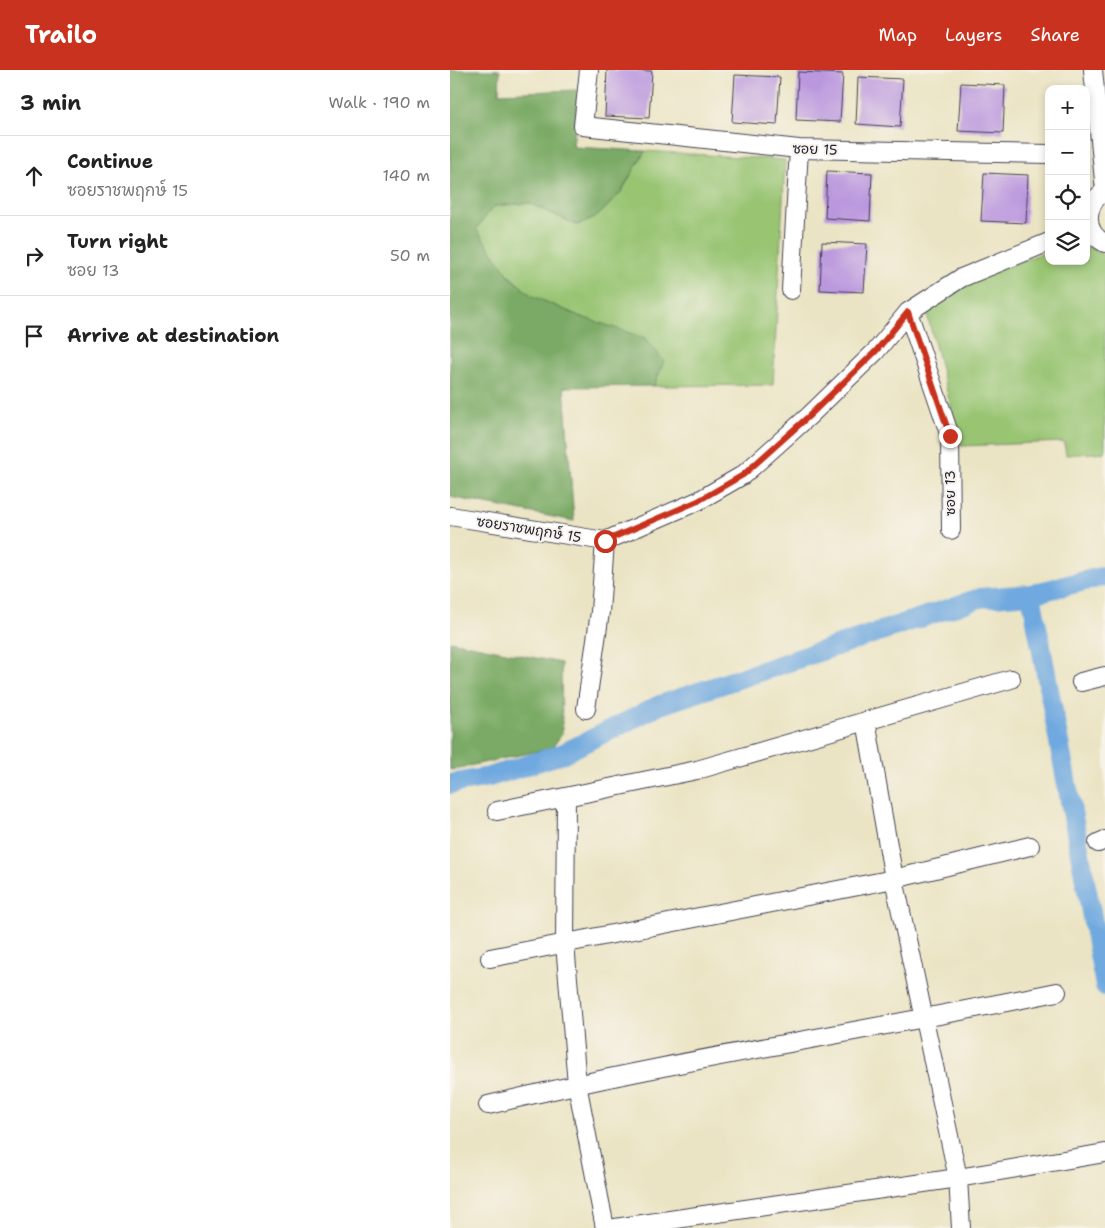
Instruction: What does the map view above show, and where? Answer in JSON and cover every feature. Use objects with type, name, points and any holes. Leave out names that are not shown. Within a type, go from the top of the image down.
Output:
[{"type":"street","name":"ซอย 15","points":[[589,70],[583,126],[799,149],[1045,154]]},
{"type":"street","points":[[1088,220],[1092,203],[1105,191],[1094,154],[1093,70]]},
{"type":"street","points":[[791,290],[799,149]]},
{"type":"street","points":[[1090,230],[1105,243]]},
{"type":"street","points":[[586,710],[600,612],[605,541],[698,501],[743,475],[809,416],[876,351],[908,312],[961,278],[1045,244]]},
{"type":"street","name":"ซอย 13","points":[[908,312],[950,436],[951,530]]},
{"type":"street","name":"ซอยราชพฤกษ์ 15","points":[[450,516],[605,541]]},
{"type":"street","points":[[1081,682],[1105,676]]},
{"type":"street","points":[[497,811],[697,770],[1011,679]]},
{"type":"street","points":[[866,721],[894,880],[958,1178],[961,1228]]},
{"type":"street","points":[[566,797],[565,944],[576,1084],[605,1228]]},
{"type":"street","points":[[490,958],[894,880],[1030,846]]},
{"type":"street","points":[[488,1105],[576,1084],[924,1020],[1057,992]]},
{"type":"street","points":[[615,1228],[958,1178],[1105,1153]]},
{"type":"green space","points":[[450,70],[500,70],[499,93],[578,90],[573,147],[645,151],[621,192],[599,215],[577,225],[529,203],[494,206],[476,229],[510,277],[532,296],[579,316],[645,338],[664,361],[654,386],[564,387],[574,521],[450,497]]},
{"type":"green space","points":[[645,151],[785,160],[773,385],[654,386],[663,361],[579,316],[532,296],[510,277],[476,229],[493,206],[529,203],[577,225],[599,215],[621,192]]},
{"type":"green space","points":[[1090,247],[1105,256],[1105,452],[1066,455],[1064,442],[961,446],[927,314],[969,284],[1045,252],[1045,265],[1090,265]]},
{"type":"green space","points":[[450,641],[561,663],[562,734],[552,748],[450,770]]},
{"type":"building","points":[[607,70],[652,71],[649,118],[605,116]]},
{"type":"building","points":[[798,72],[843,74],[840,122],[796,120]]},
{"type":"building","points":[[735,75],[780,77],[777,125],[732,122]]},
{"type":"building","points":[[858,77],[903,79],[900,127],[856,124]]},
{"type":"building","points":[[961,83],[1005,85],[1003,133],[958,131]]},
{"type":"building","points":[[827,171],[872,173],[870,221],[825,218]]},
{"type":"building","points":[[984,173],[1028,175],[1026,223],[981,221]]},
{"type":"building","points":[[822,242],[867,244],[864,292],[820,290]]},
{"type":"waterway","points":[[450,784],[489,777],[562,754],[660,705],[980,598],[1031,594],[1105,576]]},
{"type":"waterway","points":[[1031,594],[1105,986]]},
{"type":"route","points":[[605,541],[698,501],[743,475],[809,416],[876,351],[908,312],[950,436]]}]
